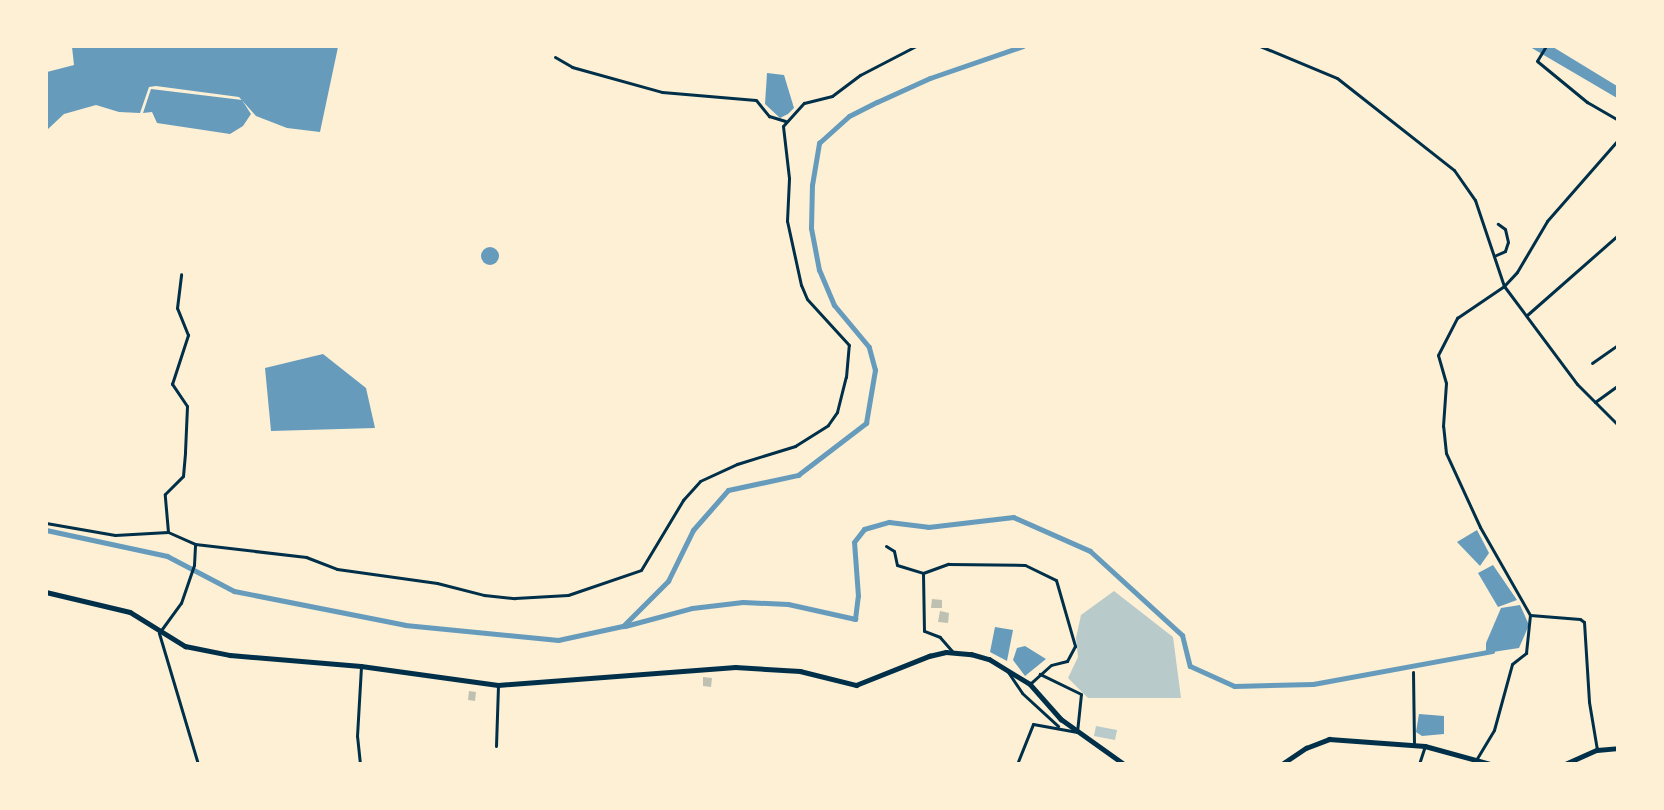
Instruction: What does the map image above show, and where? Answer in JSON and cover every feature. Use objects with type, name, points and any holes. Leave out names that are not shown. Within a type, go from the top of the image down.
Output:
[{"type":"main road","points":[[46,591],[130,612],[159,633],[185,646],[230,655],[361,666],[498,685],[735,667],[800,670],[856,685],[929,656],[953,652],[989,659],[1030,684],[1035,693],[1077,732],[1124,764]]},
{"type":"main road","points":[[1282,764],[1329,739],[1425,746],[1491,764]]},
{"type":"main road","points":[[1565,764],[1598,750],[1617,748]]},
{"type":"street","points":[[46,523],[115,536],[168,532],[195,544],[306,557],[337,569],[515,598],[568,595],[641,570],[683,500],[700,481],[737,464],[795,446],[828,425],[837,412],[848,369],[849,345],[807,299],[801,285],[787,221],[785,121],[804,103],[832,96],[860,75],[915,46]]},
{"type":"street","points":[[1260,46],[1337,78],[1362,95],[1399,130],[1443,160],[1475,200],[1504,286],[1595,402],[1617,425]]},
{"type":"street","points":[[1546,46],[1537,61],[1587,102],[1617,120]]},
{"type":"street","points":[[555,57],[572,67],[662,92],[756,100],[769,116],[785,121]]},
{"type":"street","points":[[1478,762],[1494,730],[1512,664],[1526,653],[1530,615],[1480,527],[1444,446],[1446,389],[1439,365],[1440,349],[1464,310],[1504,286],[1517,272],[1547,221],[1617,141]]},
{"type":"street","points":[[1494,256],[1505,251],[1508,242],[1505,229],[1498,224]]},
{"type":"street","points":[[1527,315],[1617,235]]},
{"type":"street","points":[[168,532],[165,494],[183,476],[185,452],[187,406],[172,384],[188,335],[177,308],[180,274]]},
{"type":"street","points":[[1592,363],[1617,345]]},
{"type":"street","points":[[1595,402],[1617,385]]},
{"type":"street","points":[[195,544],[194,565],[181,603],[159,633],[198,764]]},
{"type":"street","points":[[886,546],[894,551],[897,565],[923,573],[948,564],[980,562],[1025,565],[1056,580],[1075,646],[1067,661],[1040,673],[1030,684]]},
{"type":"street","points":[[923,573],[924,631],[944,640],[953,652]]},
{"type":"street","points":[[1530,615],[1580,619],[1584,622],[1589,702],[1598,750]]},
{"type":"street","points":[[360,764],[357,736],[361,666]]},
{"type":"street","points":[[1005,668],[1022,693],[1046,718],[1059,727]]},
{"type":"street","points":[[1413,672],[1414,746]]},
{"type":"street","points":[[1017,764],[1034,724],[1077,732],[1081,694],[1040,673]]},
{"type":"street","points":[[496,746],[498,685]]},
{"type":"street","points":[[1419,764],[1425,746]]},
{"type":"shaded area","points":[[1114,591],[1173,637],[1181,698],[1088,698],[1068,678],[1078,657],[1076,638],[1081,615]]},
{"type":"shaded area","points":[[1096,726],[1117,730],[1115,740],[1094,736]]},
{"type":"water","points":[[72,46],[338,47],[320,132],[287,128],[256,116],[239,97],[156,86],[149,87],[140,113],[119,112],[96,105],[64,114],[47,130],[47,72],[74,65]]},
{"type":"water","points":[[1530,47],[1553,47],[1617,86],[1617,98]]},
{"type":"water","points":[[767,73],[784,75],[794,108],[780,118],[765,104]]},
{"type":"water","points":[[151,89],[242,100],[251,114],[243,126],[230,134],[157,123],[152,112],[143,113]]},
{"type":"water","points":[[490,247],[497,249],[499,256],[497,263],[490,265],[483,263],[481,256],[483,249]]},
{"type":"water","points":[[323,354],[366,388],[375,428],[271,431],[265,368]]},
{"type":"water","points":[[1477,530],[1489,553],[1480,566],[1457,542]]},
{"type":"water","points":[[1493,565],[1517,600],[1498,607],[1478,573]]},
{"type":"water","points":[[1520,605],[1529,625],[1519,648],[1486,653],[1486,643],[1501,608]]},
{"type":"water","points":[[995,627],[1013,630],[1007,661],[990,652]]},
{"type":"water","points":[[1025,646],[1046,659],[1025,676],[1013,660],[1017,648]]},
{"type":"water","points":[[1419,714],[1444,716],[1444,734],[1422,736],[1416,732]]},
{"type":"building","points":[[932,599],[942,600],[942,608],[931,608]]},
{"type":"building","points":[[940,611],[949,613],[948,623],[938,622]]},
{"type":"building","points":[[703,677],[712,678],[711,687],[703,686]]},
{"type":"building","points":[[469,691],[476,692],[475,701],[468,700]]},
{"type":"waterway","points":[[46,530],[167,556],[234,591],[405,625],[558,640],[623,626],[668,581],[693,530],[728,490],[798,475],[866,423],[875,370],[869,347],[834,305],[819,270],[811,228],[812,185],[819,143],[849,116],[877,102],[930,78],[1023,46]]},
{"type":"waterway","points":[[625,626],[692,608],[743,602],[788,604],[855,619],[858,596],[854,542],[864,529],[889,522],[928,527],[1013,517],[1090,551],[1182,635],[1190,666],[1234,686],[1313,684],[1492,651]]}]
